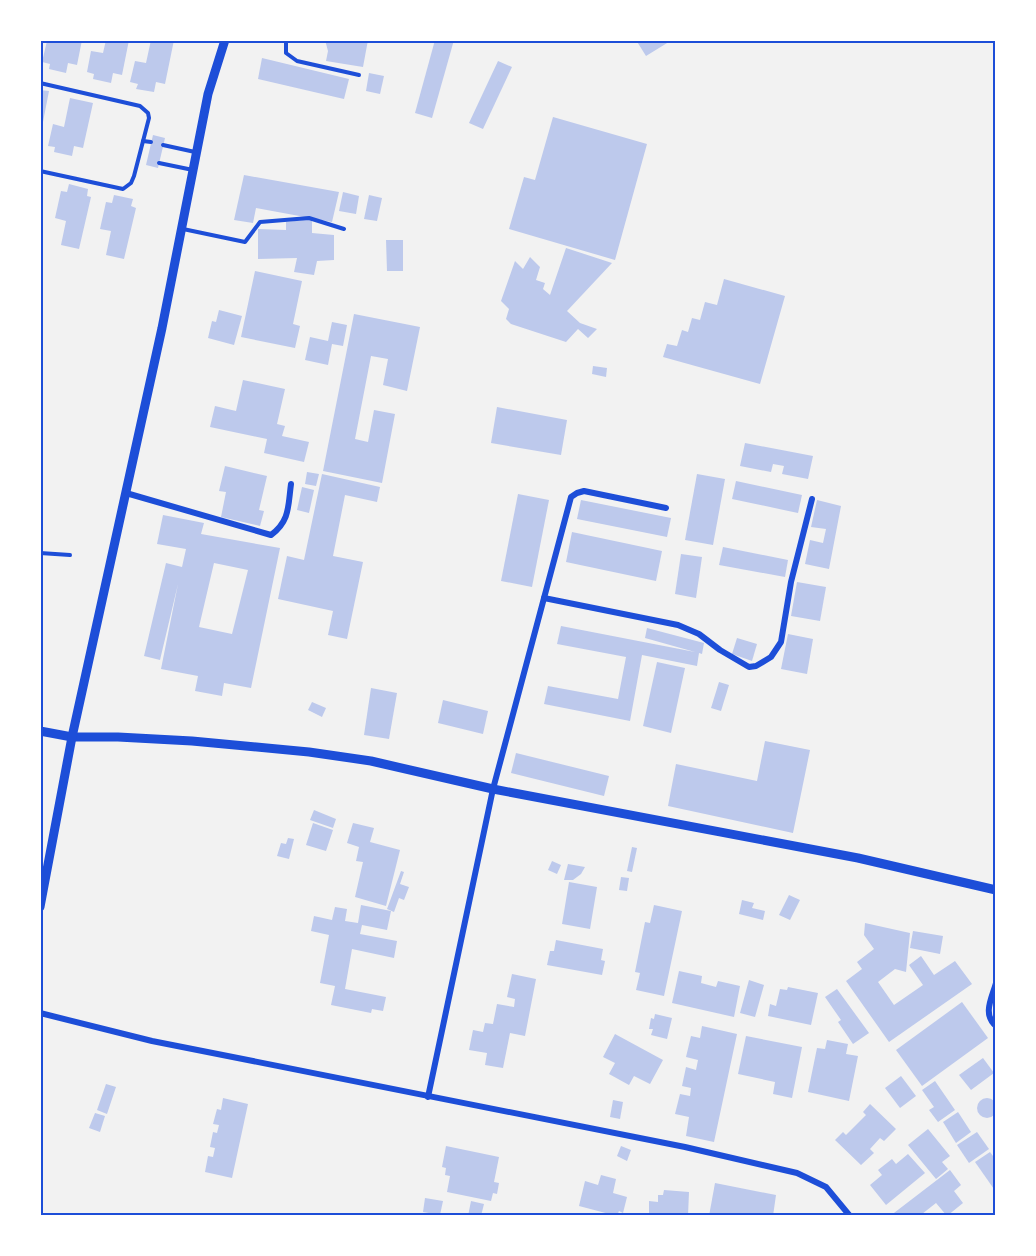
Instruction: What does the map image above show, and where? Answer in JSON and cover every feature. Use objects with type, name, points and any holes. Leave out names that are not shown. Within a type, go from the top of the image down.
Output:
[{"type":"main road","points":[[40,907],[72,737],[182,229],[208,94],[225,40]]},
{"type":"main road","points":[[40,731],[72,737],[192,741],[309,752],[371,761],[492,789],[858,858],[996,890]]},
{"type":"street","points":[[126,493],[271,535],[285,520],[291,484]]},
{"type":"street","points":[[428,1097],[492,789],[571,497],[584,491],[666,508]]},
{"type":"street","points":[[544,598],[678,625],[699,634],[749,667],[756,666],[771,657],[781,642],[791,582],[812,499]]},
{"type":"street","points":[[996,983],[988,1011],[990,1021],[996,1026]]},
{"type":"street","points":[[40,1013],[152,1041],[686,1148],[797,1173],[826,1187],[850,1215]]},
{"type":"lane","points":[[286,40],[286,53],[297,61],[359,75]]},
{"type":"lane","points":[[40,83],[145,109],[149,117],[134,176],[123,189],[40,171]]},
{"type":"lane","points":[[143,141],[151,142]]},
{"type":"lane","points":[[164,145],[197,152]]},
{"type":"lane","points":[[139,158],[147,160]]},
{"type":"lane","points":[[159,163],[193,170]]},
{"type":"lane","points":[[182,229],[245,242],[260,222],[309,218],[344,229]]},
{"type":"lane","points":[[40,553],[70,555]]},
{"type":"building","points":[[59,40],[82,40],[77,65],[68,63],[66,73],[49,69],[50,64],[42,62],[47,41],[58,43]]},
{"type":"building","points":[[106,40],[129,40],[122,75],[113,73],[111,83],[93,79],[94,74],[87,72],[91,51],[103,53]]},
{"type":"building","points":[[151,40],[174,40],[165,84],[156,82],[154,92],[136,89],[138,84],[130,82],[135,61],[146,63]]},
{"type":"building","points":[[325,40],[368,40],[363,67],[326,61],[328,51]]},
{"type":"building","points":[[435,40],[454,40],[432,118],[415,113]]},
{"type":"building","points":[[636,40],[672,40],[646,56]]},
{"type":"building","points":[[262,58],[349,79],[344,99],[258,79]]},
{"type":"building","points":[[498,61],[512,67],[483,129],[469,123]]},
{"type":"building","points":[[369,73],[384,76],[380,94],[366,91]]},
{"type":"building","points":[[40,90],[49,91],[42,127],[40,127]]},
{"type":"building","points":[[70,98],[93,103],[83,148],[74,146],[72,156],[54,152],[55,147],[48,146],[53,124],[64,127]]},
{"type":"building","points":[[553,117],[647,144],[615,260],[509,229],[524,177],[535,180]]},
{"type":"building","points":[[153,135],[165,138],[158,168],[146,165]]},
{"type":"building","points":[[244,175],[339,192],[332,222],[256,208],[253,223],[234,220]]},
{"type":"building","points":[[69,184],[88,189],[87,196],[91,197],[79,249],[61,245],[66,221],[55,218],[61,191],[67,192]]},
{"type":"building","points":[[343,192],[359,196],[356,214],[339,211]]},
{"type":"building","points":[[114,195],[133,199],[131,206],[136,208],[124,259],[106,255],[111,231],[100,229],[106,202],[112,203]]},
{"type":"building","points":[[369,195],[382,198],[377,221],[364,219]]},
{"type":"building","points":[[312,219],[312,233],[334,235],[334,260],[317,261],[314,275],[294,272],[297,258],[258,259],[258,229],[286,230],[286,222]]},
{"type":"building","points":[[386,240],[403,240],[403,271],[387,271]]},
{"type":"building","points":[[566,248],[612,263],[567,311],[580,323],[597,329],[588,338],[578,329],[566,342],[511,324],[506,319],[509,309],[501,301],[515,261],[523,269],[530,257],[540,267],[536,280],[545,283],[543,289],[550,295]]},
{"type":"building","points":[[255,271],[302,281],[293,324],[300,326],[295,348],[241,337]]},
{"type":"building","points":[[724,279],[785,296],[760,384],[663,357],[667,344],[677,346],[682,330],[688,332],[692,318],[700,320],[705,302],[717,305]]},
{"type":"building","points":[[219,310],[242,316],[234,345],[208,338],[212,321],[216,322]]},
{"type":"building","points":[[354,314],[420,327],[407,391],[383,385],[388,359],[371,356],[355,439],[368,442],[374,410],[395,414],[382,483],[323,471]]},
{"type":"building","points":[[332,322],[347,325],[343,346],[332,344],[328,365],[305,360],[310,337],[328,341]]},
{"type":"building","points":[[593,366],[607,368],[606,377],[592,374]]},
{"type":"building","points":[[243,380],[285,389],[277,424],[285,426],[282,436],[309,442],[304,462],[264,453],[267,439],[210,427],[215,406],[236,411]]},
{"type":"building","points":[[497,407],[567,420],[561,455],[491,443]]},
{"type":"building","points":[[745,443],[813,456],[808,479],[782,474],[784,466],[773,464],[771,472],[740,466]]},
{"type":"building","points":[[225,466],[267,476],[259,510],[264,511],[260,526],[221,517],[226,492],[219,491]]},
{"type":"building","points":[[307,472],[319,474],[316,486],[305,484]]},
{"type":"building","points":[[322,474],[380,487],[377,502],[345,495],[333,556],[363,562],[347,639],[328,635],[333,611],[278,599],[287,556],[304,560]]},
{"type":"building","points":[[697,474],[725,479],[713,545],[685,540]]},
{"type":"building","points":[[736,481],[802,495],[798,513],[732,499]]},
{"type":"building","points":[[302,487],[314,490],[309,513],[297,510]]},
{"type":"building","points":[[518,494],[549,500],[532,587],[501,581]]},
{"type":"building","points":[[581,500],[671,518],[667,537],[577,519]]},
{"type":"building","points":[[817,500],[841,506],[829,569],[805,564],[810,540],[823,543],[826,529],[811,527]]},
{"type":"building","points":[[163,515],[204,523],[201,534],[280,548],[251,688],[224,683],[222,696],[195,691],[198,676],[161,669],[178,584],[160,660],[144,656],[166,563],[182,567],[186,549],[157,544]],"holes":[[[214,563],[248,570],[232,634],[199,627]]]},
{"type":"building","points":[[572,532],[662,551],[656,581],[566,562]]},
{"type":"building","points":[[723,547],[788,560],[785,577],[719,565]]},
{"type":"building","points":[[681,554],[702,557],[696,598],[675,594]]},
{"type":"building","points":[[797,582],[826,587],[820,621],[791,616]]},
{"type":"building","points":[[561,626],[695,652],[645,638],[647,628],[704,643],[702,654],[699,653],[697,666],[642,655],[630,721],[544,704],[548,686],[618,699],[626,657],[557,644]]},
{"type":"building","points":[[788,634],[813,639],[807,674],[781,669]]},
{"type":"building","points":[[737,638],[757,644],[752,661],[732,654]]},
{"type":"building","points":[[657,662],[685,668],[671,733],[643,726]]},
{"type":"building","points":[[719,682],[729,685],[721,711],[711,708]]},
{"type":"building","points":[[371,688],[397,693],[389,739],[364,735]]},
{"type":"building","points":[[443,700],[488,711],[483,734],[438,723]]},
{"type":"building","points":[[312,702],[326,708],[322,717],[308,710]]},
{"type":"building","points":[[765,741],[810,750],[793,833],[668,806],[676,764],[757,781]]},
{"type":"building","points":[[516,753],[609,776],[604,796],[511,773]]},
{"type":"building","points":[[314,810],[336,819],[333,828],[310,820]]},
{"type":"building","points":[[313,823],[333,830],[326,851],[306,845]]},
{"type":"building","points":[[353,823],[374,828],[370,842],[400,850],[386,906],[355,897],[363,862],[356,861],[359,847],[347,843]]},
{"type":"building","points":[[288,838],[294,839],[289,859],[277,856],[281,843],[286,844]]},
{"type":"building","points":[[632,847],[637,848],[632,872],[627,871]]},
{"type":"building","points":[[552,861],[561,865],[557,874],[548,870]]},
{"type":"building","points":[[568,864],[585,867],[581,874],[573,880],[564,880]]},
{"type":"building","points":[[401,871],[404,872],[400,884],[409,887],[404,900],[399,898],[394,912],[387,909]]},
{"type":"building","points":[[621,877],[629,878],[627,891],[619,890]]},
{"type":"building","points":[[569,882],[597,887],[590,929],[562,924]]},
{"type":"building","points":[[789,895],[800,900],[790,920],[779,915]]},
{"type":"building","points":[[742,900],[754,903],[752,908],[765,911],[763,920],[739,914]]},
{"type":"building","points":[[361,905],[391,911],[387,930],[362,925],[360,934],[397,941],[394,958],[352,949],[345,989],[386,997],[383,1011],[372,1009],[371,1013],[331,1005],[335,986],[320,983],[329,935],[311,931],[314,916],[332,920],[335,907],[347,909],[345,921],[358,923]]},
{"type":"building","points":[[654,905],[682,911],[664,996],[636,990],[640,973],[635,972],[645,922],[650,923]]},
{"type":"building","points":[[865,923],[910,933],[906,972],[895,969],[878,982],[894,1005],[923,985],[909,965],[921,956],[934,975],[955,961],[972,984],[889,1042],[846,981],[862,969],[857,962],[874,949],[864,935]]},
{"type":"building","points":[[913,931],[943,936],[940,954],[910,948]]},
{"type":"building","points":[[556,940],[603,949],[601,960],[605,961],[602,975],[547,965],[550,951],[554,951]]},
{"type":"building","points":[[679,971],[702,976],[701,983],[716,987],[718,981],[740,986],[734,1017],[672,1003]]},
{"type":"building","points":[[512,974],[536,979],[525,1036],[510,1033],[503,1068],[485,1065],[487,1053],[469,1050],[473,1030],[483,1032],[485,1023],[493,1024],[497,1004],[514,1007],[515,999],[507,997]]},
{"type":"building","points":[[749,980],[764,985],[755,1017],[740,1013]]},
{"type":"building","points":[[788,987],[818,993],[811,1025],[768,1016],[770,1004],[776,1006],[780,989],[787,990]]},
{"type":"building","points":[[837,989],[869,1033],[853,1044],[838,1022],[841,1020],[825,997]]},
{"type":"building","points":[[962,1002],[988,1038],[922,1086],[896,1050]]},
{"type":"building","points":[[655,1014],[672,1018],[667,1039],[651,1035],[653,1029],[649,1029],[651,1018],[654,1019]]},
{"type":"building","points":[[702,1026],[737,1034],[714,1142],[686,1136],[689,1117],[675,1114],[680,1094],[690,1096],[691,1088],[682,1086],[686,1067],[696,1070],[698,1060],[686,1057],[691,1036],[700,1038]]},
{"type":"building","points":[[615,1034],[663,1060],[650,1084],[634,1076],[629,1085],[609,1074],[615,1063],[603,1057]]},
{"type":"building","points":[[746,1036],[802,1047],[792,1098],[773,1094],[775,1082],[738,1074]]},
{"type":"building","points":[[827,1040],[848,1044],[846,1054],[858,1056],[849,1101],[808,1092],[817,1048],[825,1049]]},
{"type":"building","points":[[983,1058],[994,1073],[971,1090],[959,1075]]},
{"type":"building","points":[[901,1076],[916,1096],[900,1108],[885,1088]]},
{"type":"building","points":[[935,1081],[955,1110],[938,1122],[929,1110],[934,1107],[922,1090]]},
{"type":"building","points":[[106,1084],[116,1087],[107,1114],[97,1110]]},
{"type":"building","points":[[223,1098],[248,1104],[232,1178],[205,1172],[208,1156],[213,1157],[215,1148],[210,1147],[213,1132],[217,1133],[219,1125],[213,1124],[217,1109],[221,1110]]},
{"type":"building","points":[[987,1098],[994,1101],[997,1108],[994,1115],[987,1118],[980,1115],[977,1108],[980,1101]]},
{"type":"building","points":[[613,1100],[623,1102],[620,1119],[610,1117]]},
{"type":"building","points":[[870,1104],[896,1129],[884,1141],[880,1138],[870,1149],[874,1153],[861,1165],[835,1140],[843,1132],[846,1135],[866,1115],[863,1112]]},
{"type":"building","points":[[958,1112],[971,1132],[956,1143],[943,1122]]},
{"type":"building","points":[[95,1113],[105,1116],[100,1132],[89,1128]]},
{"type":"building","points":[[928,1129],[950,1156],[942,1162],[948,1169],[936,1179],[908,1145]]},
{"type":"building","points":[[977,1132],[989,1149],[969,1163],[957,1145]]},
{"type":"building","points":[[446,1146],[499,1157],[494,1182],[499,1183],[497,1194],[493,1193],[491,1201],[447,1192],[450,1176],[445,1175],[446,1168],[442,1167]]},
{"type":"building","points":[[621,1146],[631,1150],[627,1161],[617,1156]]},
{"type":"building","points":[[990,1152],[996,1160],[996,1192],[975,1162]]},
{"type":"building","points":[[908,1154],[925,1173],[886,1205],[870,1185],[882,1175],[878,1170],[892,1159],[896,1164]]},
{"type":"building","points":[[950,1170],[961,1185],[954,1191],[963,1203],[947,1216],[936,1203],[922,1214],[923,1216],[890,1216]]},
{"type":"building","points":[[601,1175],[616,1179],[613,1193],[627,1197],[623,1213],[619,1211],[617,1216],[579,1206],[585,1181],[598,1185]]},
{"type":"building","points":[[715,1183],[776,1195],[773,1216],[709,1216]]},
{"type":"building","points":[[664,1190],[689,1192],[688,1216],[649,1216],[649,1201],[658,1202],[658,1195],[663,1195]]},
{"type":"building","points":[[425,1198],[443,1201],[440,1215],[423,1212]]},
{"type":"building","points":[[471,1201],[484,1204],[481,1216],[468,1216]]}]
